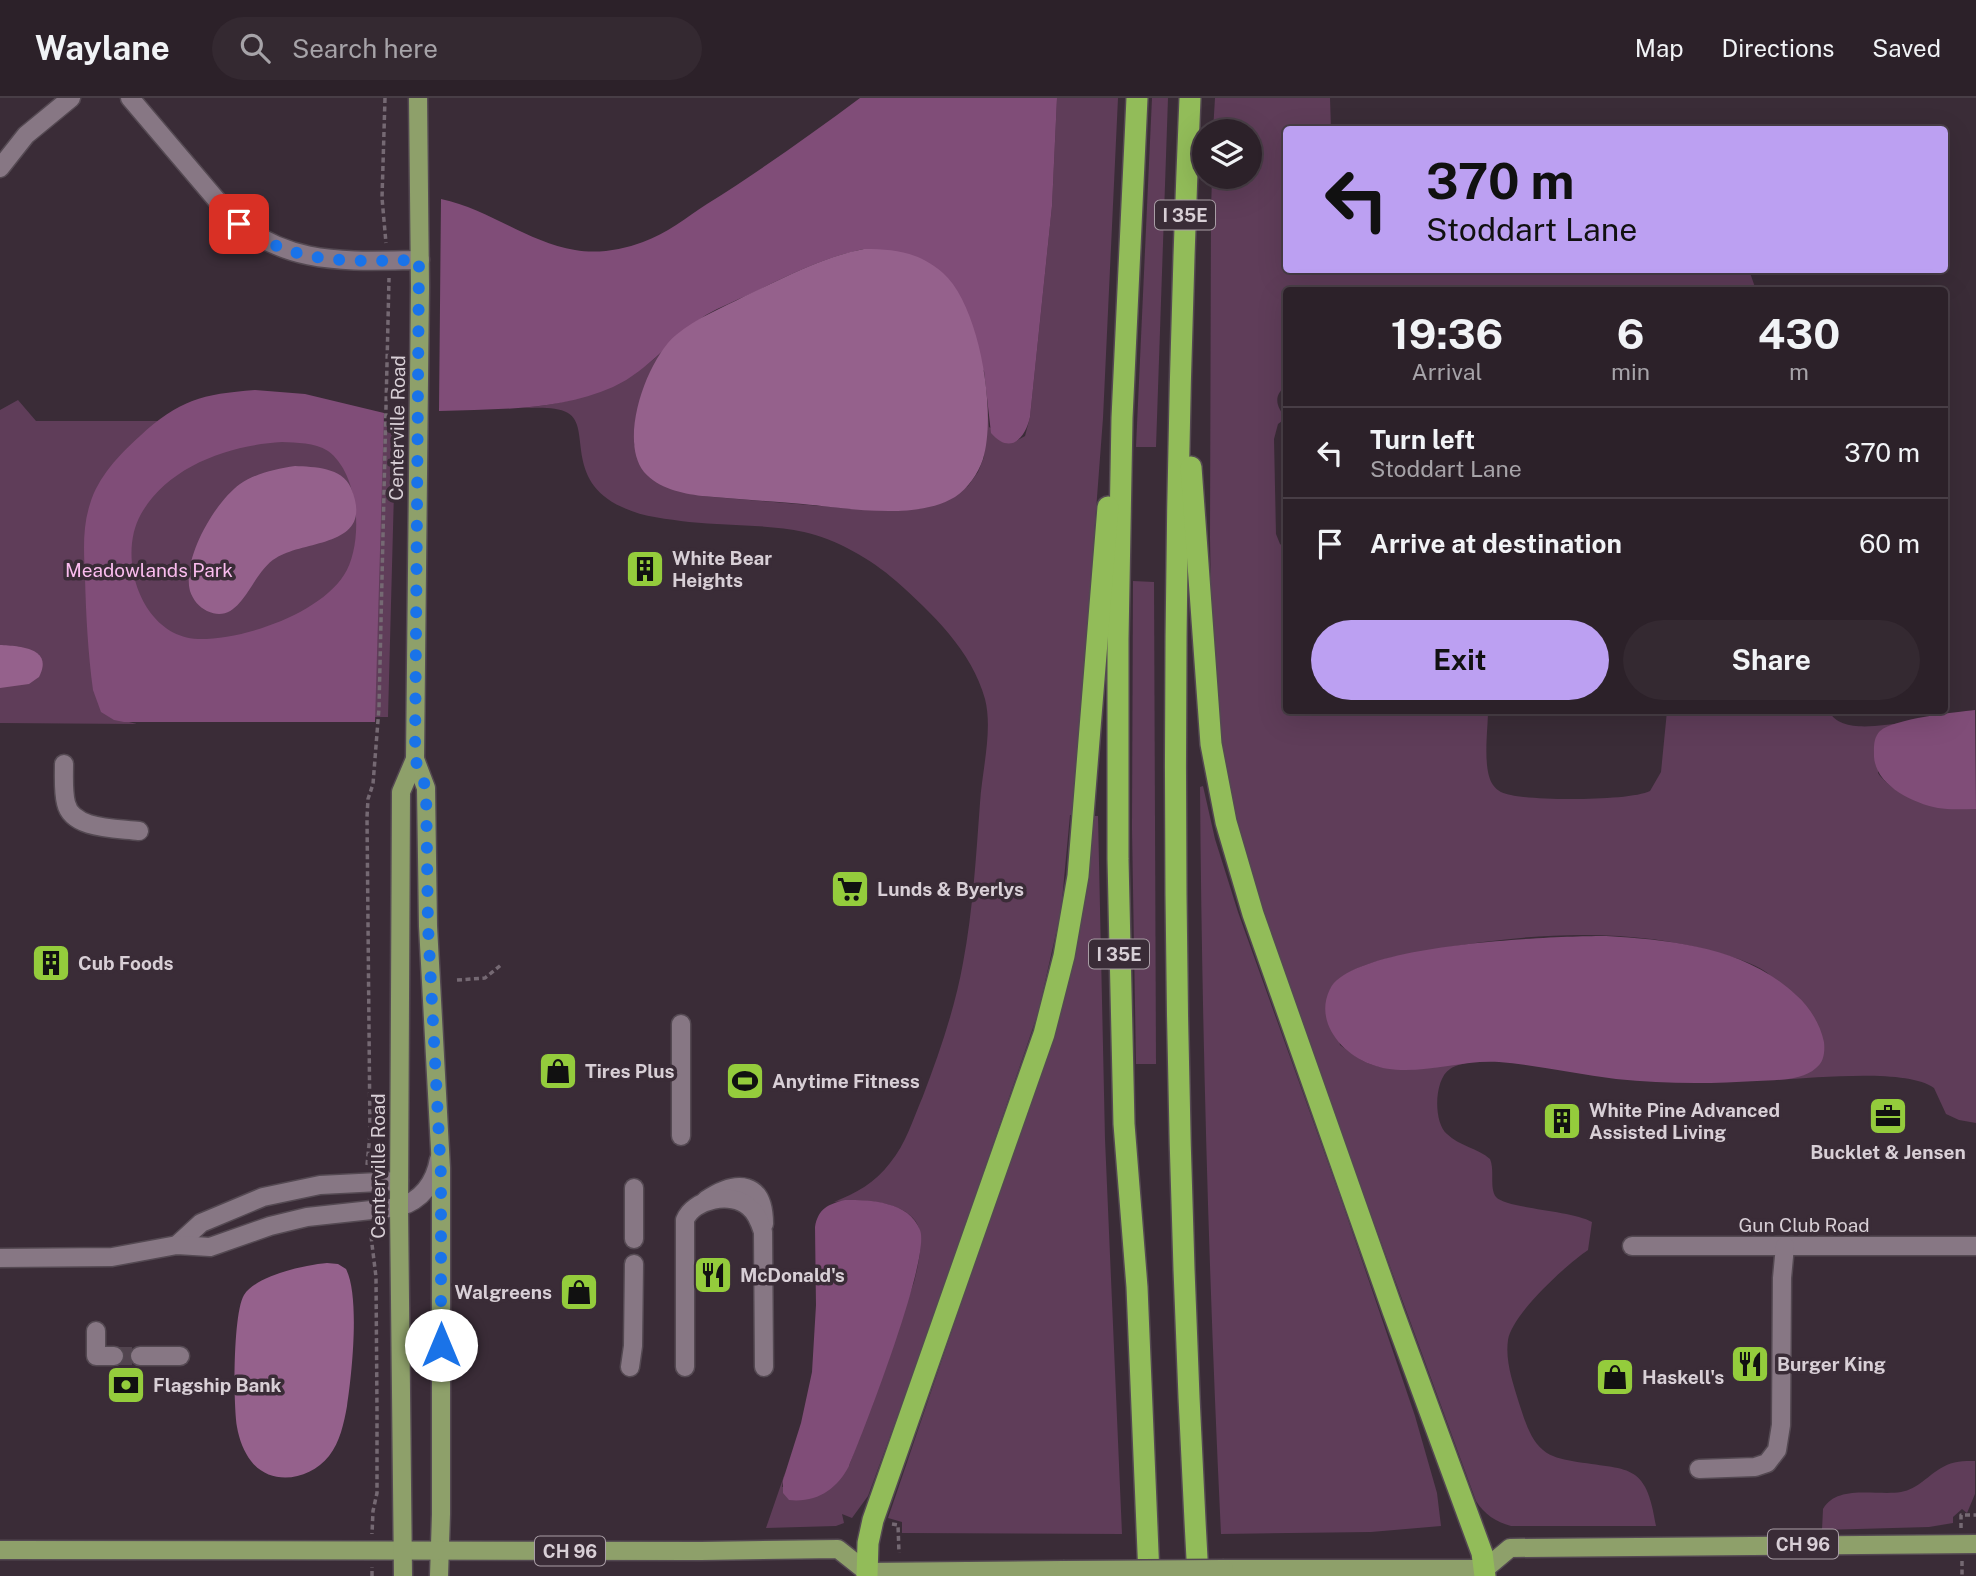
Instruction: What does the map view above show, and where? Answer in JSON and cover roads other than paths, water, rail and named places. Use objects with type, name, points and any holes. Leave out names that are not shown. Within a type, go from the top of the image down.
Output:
[{"type":"highway","name":"I 35E","points":[[1137,98],[1126,331],[1118,639],[1119,965],[1124,1125],[1137,1287],[1149,1576]]},
{"type":"highway","name":"I 35E","points":[[1190,98],[1177,548],[1176,901],[1182,1212],[1198,1576]]},
{"type":"highway","points":[[865,1575],[873,1520],[1044,1034],[1064,956],[1080,852],[1102,563],[1126,331]]},
{"type":"highway","points":[[1182,332],[1207,705],[1226,822],[1253,914],[1388,1298],[1482,1553],[1487,1574]]},
{"type":"main road","name":"Centerville Road","points":[[418,98],[415,759],[426,788],[428,926],[440,1154],[439,1576]]},
{"type":"main road","name":"Centerville Road","points":[[403,1576],[399,1207],[401,792],[415,759]]},
{"type":"main road","name":"CH 96","points":[[1487,1574],[1510,1548],[1976,1544]]},
{"type":"main road","name":"CH 96","points":[[0,1550],[838,1549],[865,1575]]},
{"type":"main road","points":[[865,1575],[899,1571],[1274,1569],[1487,1574]]},
{"type":"street","points":[[0,168],[26,135],[71,98]]},
{"type":"street","points":[[130,98],[221,206],[239,224],[266,242],[297,254],[322,259],[419,260]]},
{"type":"street","points":[[64,764],[65,801],[73,816],[87,823],[139,831]]},
{"type":"street","points":[[681,1024],[681,1136]]},
{"type":"street","points":[[0,1258],[112,1257],[177,1245],[210,1247],[270,1226],[307,1217],[399,1207],[415,1200],[430,1185],[440,1154]]},
{"type":"street","points":[[177,1245],[201,1223],[263,1197],[320,1185],[399,1181]]},
{"type":"street","points":[[634,1188],[634,1239]]},
{"type":"street","points":[[685,1367],[684,1225],[689,1212],[700,1203],[729,1200],[746,1204],[758,1219],[764,1242],[764,1367]]},
{"type":"street","name":"Gun Club Road","points":[[1632,1246],[1976,1246]]},
{"type":"street","points":[[1699,1469],[1748,1469],[1762,1466],[1777,1450],[1781,1425],[1782,1278],[1785,1246]]},
{"type":"street","points":[[630,1367],[633,1346],[634,1264]]},
{"type":"street","points":[[96,1331],[96,1356],[114,1356]]},
{"type":"street","points":[[140,1356],[180,1356]]},
{"type":"tunnel","points":[[114,1356],[140,1356]]},
{"type":"place","name":"White Bear Heights","points":[[645,569]]},
{"type":"place","name":"Lunds & Byerlys","points":[[850,889]]},
{"type":"place","name":"Cub Foods","points":[[51,963]]},
{"type":"place","name":"Tires Plus","points":[[558,1071]]},
{"type":"place","name":"Anytime Fitness","points":[[745,1081]]},
{"type":"place","name":"Bucklet & Jensen","points":[[1888,1116]]},
{"type":"place","name":"White Pine Advanced Assisted Living","points":[[1562,1121]]},
{"type":"place","name":"McDonald's","points":[[713,1275]]},
{"type":"place","name":"Walgreens","points":[[579,1292]]},
{"type":"place","name":"Burger King","points":[[1750,1364]]},
{"type":"place","name":"Haskell's","points":[[1615,1377]]},
{"type":"place","name":"Flagship Bank","points":[[126,1385]]},
{"type":"park label","name":"Meadowlands Park","points":[[149,570]]}]
